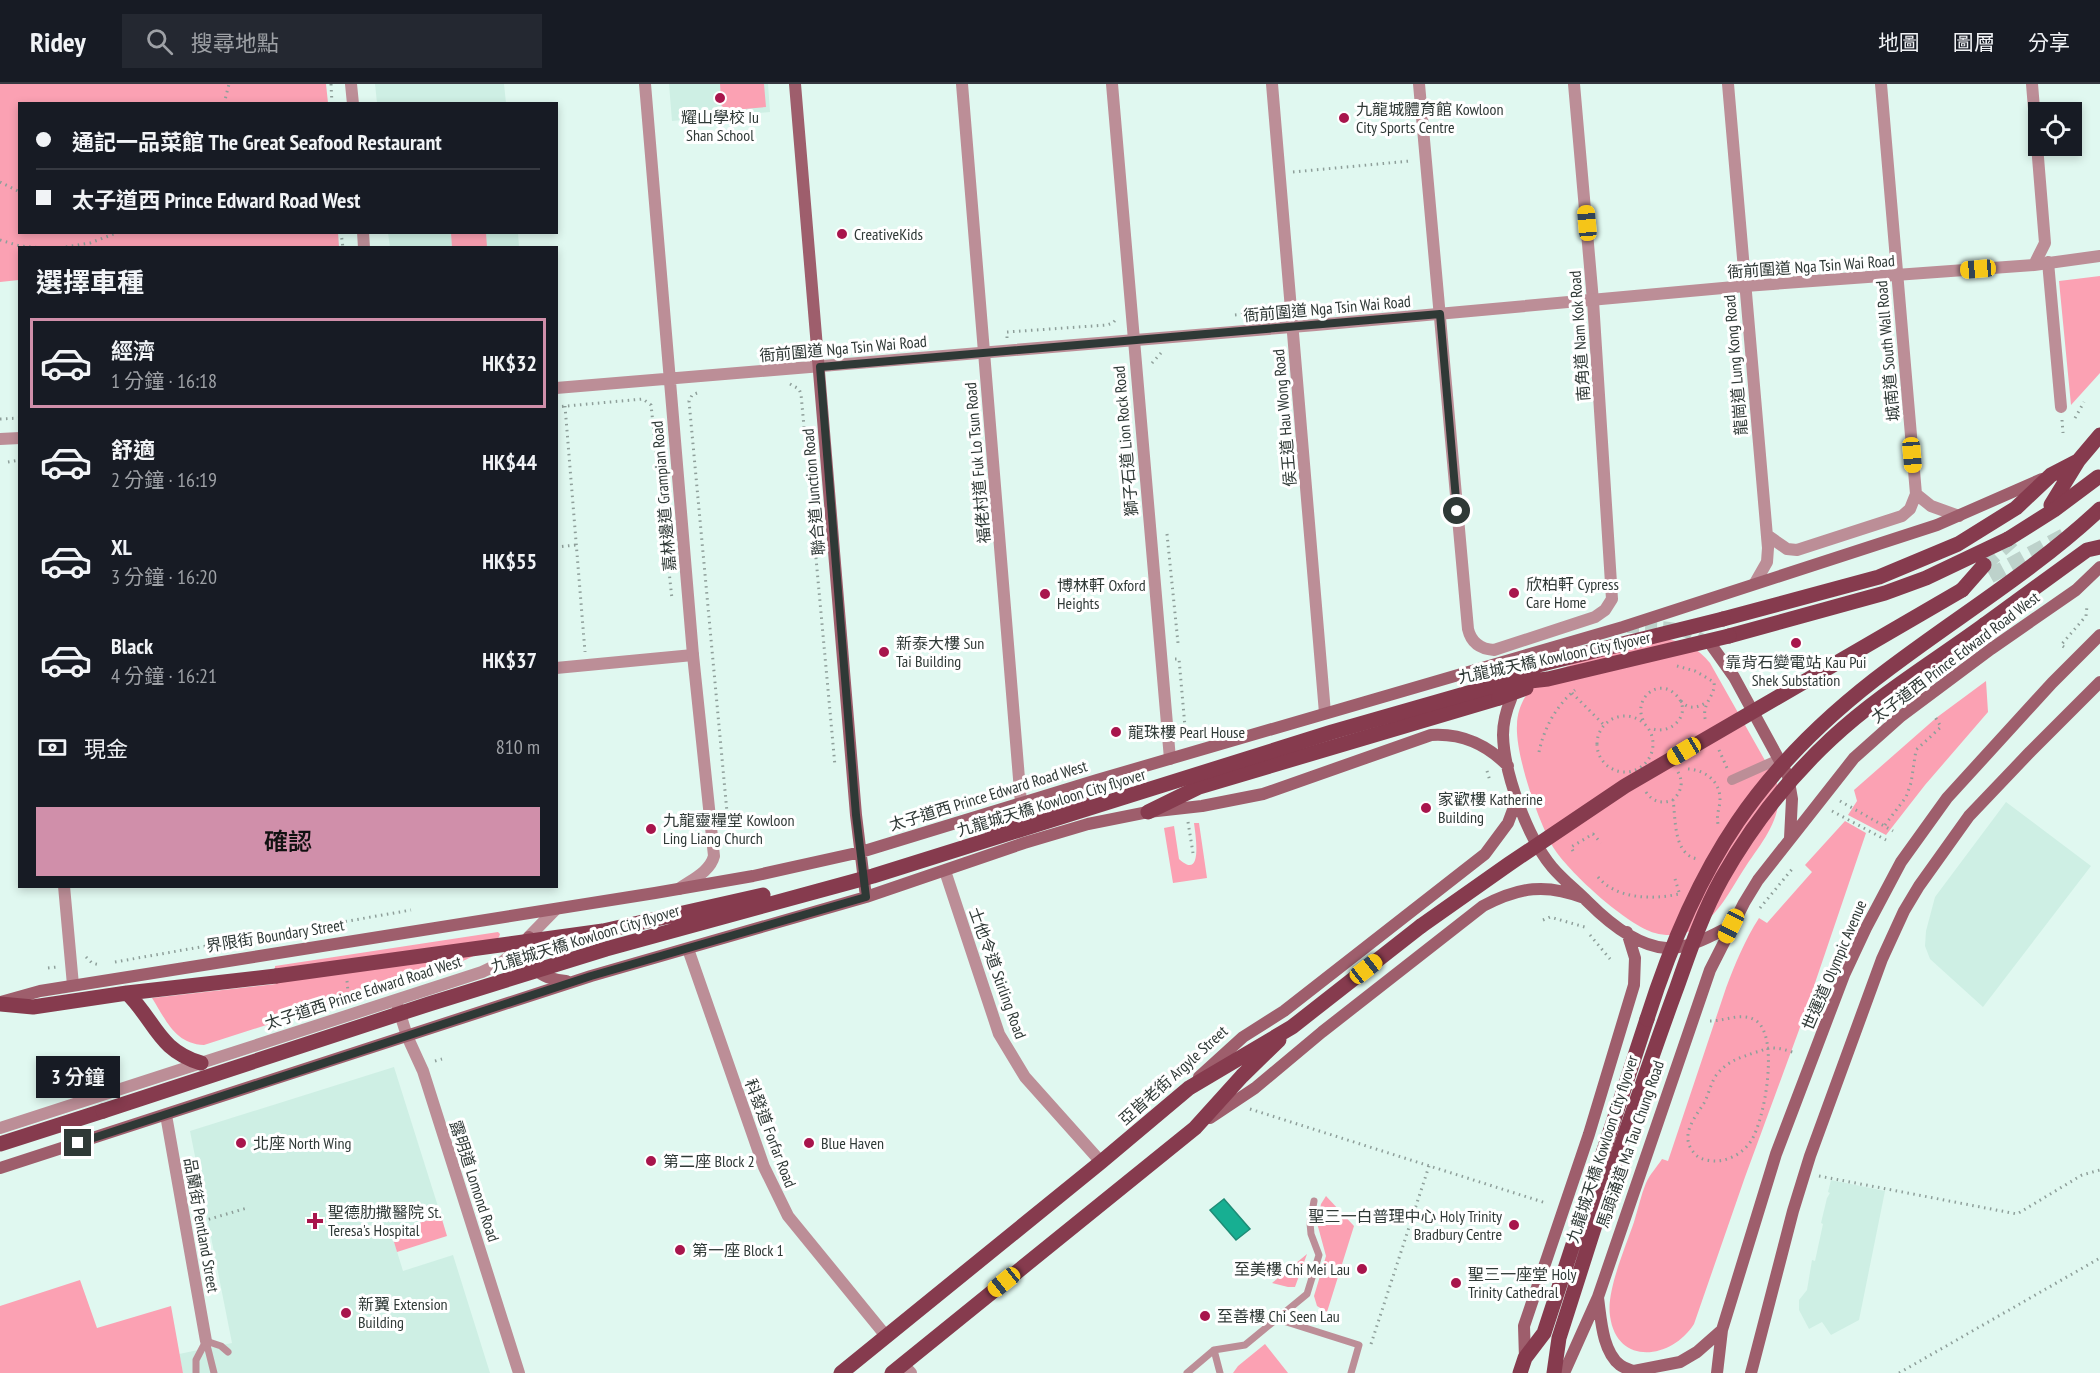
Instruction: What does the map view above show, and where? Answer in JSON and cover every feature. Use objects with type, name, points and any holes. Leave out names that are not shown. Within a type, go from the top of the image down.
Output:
[{"type":"main road","name":"聯合道 Junction Road","points":[[795,84],[856,815],[866,897]]},
{"type":"main road","points":[[2051,505],[2078,461],[2100,435]]},
{"type":"main road","points":[[1755,583],[1937,525],[2078,461]]},
{"type":"main road","name":"九龍城天橋 Kowloon City flyover","points":[[127,993],[276,976],[603,932],[720,906],[870,867],[1329,723],[1484,678],[1824,593],[1879,577],[1959,544],[2016,508],[2051,475]]},
{"type":"main road","name":"九龍城天橋 Kowloon City flyover","points":[[0,1144],[606,949],[873,876],[1354,726],[1496,685],[1548,680],[1782,623],[1895,590],[1926,578],[2008,539],[2054,510],[2100,475]]},
{"type":"main road","name":"九龍城天橋 Kowloon City flyover","points":[[1554,1373],[1559,1338],[1663,970],[1691,901],[1725,839],[1765,783],[1816,729],[1863,688],[2031,565],[2100,509]]},
{"type":"main road","name":"九龍城天橋 Kowloon City flyover","points":[[1525,1358],[1544,1333],[1696,936],[1722,879],[1743,845],[1794,777],[1832,738],[1868,708],[2087,550],[2100,547]]},
{"type":"main road","name":"太子道西 Prince Edward Road West","points":[[1731,926],[1758,880],[1854,758],[1900,717],[2076,590],[2100,567]]},
{"type":"main road","points":[[1188,1088],[1292,1027],[1421,926],[1518,857],[1625,786],[1962,590],[1987,570]]},
{"type":"main road","name":"太子道西 Prince Edward Road West","points":[[556,909],[753,876],[861,852],[1325,713],[1623,627],[1755,583]]},
{"type":"main road","name":"世運道 Olympic Avenue","points":[[1717,1373],[1722,1330],[1776,1154],[1844,975],[1882,896],[1901,862],[1947,798],[2100,635]]},
{"type":"main road","points":[[1712,646],[1734,677],[1788,776],[1791,787],[1790,838]]},
{"type":"main road","points":[[1148,812],[1199,787],[1499,698],[1548,680]]},
{"type":"main road","points":[[1751,1373],[1788,1229],[1810,1156],[1882,958],[1904,911],[1969,816],[2100,682]]},
{"type":"main road","points":[[1510,699],[1503,733],[1508,766],[1517,799],[1528,828],[1543,854],[1562,878],[1597,911],[1641,941],[1653,945],[1678,947],[1690,945],[1731,926]]},
{"type":"main road","points":[[529,937],[527,955],[535,969],[554,980],[572,981],[866,897],[1088,824],[1263,794],[1431,735],[1453,735],[1474,741],[1494,753],[1508,766]]},
{"type":"main road","name":"亞皆老街 Argyle Street","points":[[842,1373],[1101,1162],[1244,1037],[1284,1011],[1485,854],[1505,829],[1517,799]]},
{"type":"main road","points":[[902,1370],[1195,1128],[1255,1088],[1322,1032],[1483,906],[1510,893],[1525,890],[1556,889],[1584,898]]},
{"type":"main road","name":"界限街 Boundary Street","points":[[0,1003],[29,993],[73,985],[556,909]]},
{"type":"main road","name":"馬頭涌道 Ma Tau Chung Road","points":[[1564,1373],[1598,1297],[1699,997],[1731,926]]},
{"type":"main road","points":[[1520,1373],[1525,1358],[1524,1326],[1590,1129],[1634,985],[1635,958],[1627,932]]},
{"type":"main road","points":[[0,1168],[591,976]]},
{"type":"main road","points":[[127,993],[144,1011],[164,1042],[182,1056],[201,1063]]},
{"type":"main road","name":"界限街 Boundary Street","points":[[0,1003],[33,1007],[127,993]]},
{"type":"main road","points":[[1195,1128],[1242,1076],[1292,1027]]},
{"type":"main road","points":[[1598,1297],[1603,1331],[1612,1357],[1620,1365],[1635,1372],[1680,1362],[1697,1352],[1722,1330]]},
{"type":"street","points":[[351,84],[353,102]]},
{"type":"street","name":"嘉林邊道 Grampian Road","points":[[645,84],[693,655],[714,856],[713,861],[705,870],[679,889]]},
{"type":"street","name":"福佬村道 Fuk Lo Tsun Road","points":[[962,84],[1021,803]]},
{"type":"street","name":"獅子石道 Lion Rock Road","points":[[1112,84],[1170,759]]},
{"type":"street","name":"侯王道 Hau Wong Road","points":[[1272,84],[1325,713]]},
{"type":"street","points":[[1419,84],[1440,314]]},
{"type":"street","name":"南角道 Nam Kok Road","points":[[1440,314],[1470,636],[1479,646],[1486,649],[1501,647],[1601,614],[1612,599],[1612,586],[1593,301],[1574,84]]},
{"type":"street","name":"龍崗道 Lung Kong Road","points":[[1728,84],[1767,535]]},
{"type":"street","name":"城南道 South Wall Road","points":[[1881,84],[1916,494]]},
{"type":"street","points":[[2032,84],[2045,243],[2052,253],[2054,262],[2061,411]]},
{"type":"street","points":[[2034,265],[2045,243]]},
{"type":"street","name":"衙前圍道 Nga Tsin Wai Road","points":[[558,388],[1293,327],[1745,286],[2034,265],[2100,256]]},
{"type":"street","points":[[0,439],[18,438]]},
{"type":"street","points":[[1767,535],[1787,549],[1797,550],[1902,516],[1910,509],[1916,494],[1931,506],[1959,516]]},
{"type":"street","points":[[1755,583],[1767,562],[1767,535]]},
{"type":"street","points":[[558,668],[693,655]]},
{"type":"street","points":[[1732,780],[1779,759]]},
{"type":"street","name":"士他令道 Stirling Road","points":[[945,871],[999,1034],[1025,1077],[1101,1162]]},
{"type":"street","points":[[63,888],[73,985]]},
{"type":"street","name":"太子道西 Prince Edward Road West","points":[[0,1128],[482,972],[501,963],[556,909]]},
{"type":"street","name":"科發道 Forfar Road","points":[[688,949],[764,1167],[788,1216],[886,1336]]},
{"type":"street","name":"露明道 Lomond Road","points":[[396,1000],[407,1036],[423,1071],[519,1373]]},
{"type":"street","name":"品蘭街 Pentland Street","points":[[166,1115],[206,1341]]},
{"type":"lane","points":[[1187,1373],[1214,1350],[1245,1345],[1307,1294],[1319,1252],[1311,1234],[1310,1223],[1314,1201]]},
{"type":"lane","points":[[1277,1319],[1359,1345],[1351,1373]]},
{"type":"lane","points":[[206,1341],[221,1346],[228,1352]]},
{"type":"lane","points":[[196,1373],[196,1360],[206,1341]]},
{"type":"lane","points":[[206,1341],[214,1373]]},
{"type":"lane","points":[[1214,1350],[1219,1373]]},
{"type":"path","points":[[224,102],[229,84]]},
{"type":"path","points":[[331,84],[332,102]]},
{"type":"path","points":[[1292,172],[1410,161]]},
{"type":"path","points":[[0,182],[18,191]]},
{"type":"path","points":[[72,246],[90,243],[114,234]]},
{"type":"path","points":[[0,240],[20,246]]},
{"type":"path","points":[[1007,332],[1107,325],[1117,320],[1118,315]]},
{"type":"path","points":[[788,353],[795,350],[798,341]]},
{"type":"path","points":[[790,384],[799,389],[801,394],[835,766]]},
{"type":"path","points":[[702,392],[692,395],[689,401],[729,834]]},
{"type":"path","points":[[558,407],[643,399],[651,405],[672,599]]},
{"type":"path","points":[[2075,418],[2084,402]]},
{"type":"path","points":[[565,406],[585,654],[576,654]]},
{"type":"path","points":[[2061,411],[2063,433]]},
{"type":"path","points":[[0,420],[18,418]]},
{"type":"path","points":[[8,462],[18,460]]},
{"type":"path","points":[[558,547],[576,545]]},
{"type":"path","points":[[2063,646],[2086,616],[2087,606]]},
{"type":"path","points":[[1175,659],[1179,659],[1186,738]]},
{"type":"path","points":[[1686,668],[1714,682],[1715,688],[1704,716],[1710,730]]},
{"type":"path","points":[[1643,721],[1641,701],[1651,691],[1657,689],[1671,691],[1686,706],[1694,707],[1708,701]]},
{"type":"path","points":[[1572,693],[1604,725]]},
{"type":"path","points":[[1649,728],[1662,731],[1675,726],[1682,714],[1680,700]]},
{"type":"path","points":[[1884,825],[1906,796],[1911,783],[1916,750],[1941,727],[1934,715]]},
{"type":"path","points":[[1618,716],[1635,717],[1643,721],[1649,728],[1654,744],[1649,760],[1636,770],[1620,772],[1611,769],[1600,757],[1597,740],[1604,725],[1618,716]]},
{"type":"path","points":[[1539,752],[1548,723]]},
{"type":"path","points":[[1719,750],[1732,780]]},
{"type":"path","points":[[1701,860],[1686,854],[1680,847],[1673,801],[1681,789],[1681,779],[1677,771],[1699,770],[1714,780],[1720,796],[1717,818],[1720,828]]},
{"type":"path","points":[[1487,771],[1490,781]]},
{"type":"path","points":[[1838,800],[1893,831]]},
{"type":"path","points":[[1829,810],[1886,840]]},
{"type":"path","points":[[1188,819],[1193,853]]},
{"type":"path","points":[[1573,851],[1570,847],[1593,834],[1601,843]]},
{"type":"path","points":[[1760,908],[1793,868]]},
{"type":"path","points":[[1598,877],[1606,886],[1632,895]]},
{"type":"path","points":[[1675,879],[1679,894]]},
{"type":"path","points":[[85,954],[87,960],[97,965],[411,910]]},
{"type":"path","points":[[1544,920],[1550,917],[1588,928]]},
{"type":"path","points":[[1590,935],[1610,959]]},
{"type":"path","points":[[1710,1021],[1734,1017],[1753,1019],[1765,1031],[1768,1048],[1769,1064],[1763,1105],[1752,1139],[1744,1149],[1725,1160],[1712,1161],[1699,1158],[1692,1151],[1688,1131],[1691,1122],[1706,1100],[1716,1075],[1738,1057],[1768,1048],[1784,1049],[1796,1053]]},
{"type":"path","points":[[1246,1107],[1546,1203]]},
{"type":"path","points":[[1359,1345],[1370,1348],[1429,1166]]},
{"type":"path","points":[[1815,1175],[2018,1214],[2082,1175],[2100,1170]]},
{"type":"path","points":[[203,1221],[247,1208]]},
{"type":"path","points":[[1899,1373],[2100,1258]]},
{"type":"shaded area","points":[[0,84],[326,84],[328,102],[18,102],[18,234],[338,234],[339,246],[18,246],[18,280],[0,282]]},
{"type":"shaded area","points":[[375,84],[504,84],[506,102],[377,102]]},
{"type":"shaded area","name":"耀山學校 Iu Shan School","points":[[669,84],[768,84],[770,112],[672,121]]},
{"type":"shaded area","points":[[720,84],[764,84],[766,107],[722,111]]},
{"type":"shaded area","points":[[388,234],[518,234],[519,246],[390,246]]},
{"type":"shaded area","points":[[451,234],[486,234],[487,246],[452,246]]},
{"type":"shaded area","points":[[2100,276],[2100,373],[2071,405],[2059,281]]},
{"type":"shaded area","points":[[1664,639],[1690,646],[1710,663],[1776,780],[1778,793],[1776,815],[1772,826],[1718,909],[1695,929],[1671,935],[1655,933],[1643,928],[1616,910],[1587,885],[1555,850],[1529,789],[1517,738],[1518,715],[1523,700],[1543,679],[1589,658]]},
{"type":"shaded area","points":[[1986,681],[1988,712],[1925,785],[1886,835],[1848,815],[1857,801],[1854,790],[1936,718]]},
{"type":"shaded area","points":[[2006,802],[2091,866],[1983,1007],[1930,959],[1925,946],[1926,931],[1935,897]]},
{"type":"shaded area","points":[[1845,821],[1866,833],[1799,1030],[1694,1324],[1673,1345],[1646,1352],[1634,1350],[1623,1344],[1615,1332],[1610,1316],[1610,1306],[1618,1269],[1646,1183],[1662,1159],[1668,1161],[1726,988],[1749,935],[1759,918],[1767,923],[1812,872],[1805,865]]},
{"type":"shaded area","points":[[1194,823],[1199,823],[1207,878],[1173,883],[1164,828],[1174,826],[1179,859],[1192,864],[1196,853]]},
{"type":"shaded area","points":[[498,932],[500,934],[498,939],[488,948],[454,965],[204,1045],[194,1044],[178,1035],[152,998],[276,984],[275,966]]},
{"type":"shaded area","name":"聖德肋撒醫院 St. Teresa's Hospital","points":[[394,1067],[441,1216],[391,1232],[403,1271],[453,1255],[490,1373],[183,1373],[179,1354],[232,1343],[190,1131]]},
{"type":"shaded area","points":[[1831,1180],[1885,1191],[1859,1320],[1831,1335],[1822,1322],[1809,1329],[1799,1310],[1799,1300],[1807,1290],[1812,1260],[1815,1261]]},
{"type":"shaded area","points":[[1326,1196],[1354,1226],[1327,1312],[1317,1306],[1314,1296],[1326,1256],[1317,1223],[1321,1204]]},
{"type":"shaded area","points":[[1224,1199],[1250,1229],[1236,1240],[1210,1210]]},
{"type":"shaded area","points":[[441,1216],[447,1236],[397,1252],[391,1232]]},
{"type":"shaded area","points":[[1307,1254],[1295,1287],[1272,1283]]},
{"type":"shaded area","points":[[80,1280],[97,1328],[171,1306],[183,1373],[0,1373],[0,1306]]},
{"type":"shaded area","points":[[1265,1344],[1288,1373],[1233,1373],[1238,1366]]},
{"type":"tunnel","points":[[1990,576],[2065,535]]},
{"type":"tunnel","points":[[1984,565],[2013,539]]},
{"type":"tunnel","points":[[1627,627],[1661,627],[1681,630],[1710,645]]},
{"type":"place","name":"耀山學校 Iu Shan School","points":[[720,98]]},
{"type":"place","name":"九龍城體育館 Kowloon City Sports Centre","points":[[1344,118]]},
{"type":"place","name":"CreativeKids","points":[[842,234]]},
{"type":"place","name":"欣柏軒 Cypress Care Home","points":[[1514,593]]},
{"type":"place","name":"博林軒 Oxford Heights","points":[[1045,594]]},
{"type":"place","name":"靠背石變電站 Kau Pui Shek Substation","points":[[1796,643]]},
{"type":"place","name":"新泰大樓 Sun Tai Building","points":[[884,652]]},
{"type":"place","name":"龍珠樓 Pearl House","points":[[1116,732]]},
{"type":"place","name":"家歡樓 Katherine Building","points":[[1426,808]]},
{"type":"place","name":"九龍靈糧堂 Kowloon Ling Liang Church","points":[[651,829]]},
{"type":"place","name":"北座 North Wing","points":[[241,1143]]},
{"type":"place","name":"Blue Haven","points":[[809,1143]]},
{"type":"place","name":"第二座 Block 2","points":[[651,1161]]},
{"type":"place","name":"聖德肋撒醫院 St. Teresa's Hospital","points":[[315,1221]]},
{"type":"place","name":"聖三一白普理中心 Holy Trinity Bradbury Centre","points":[[1514,1225]]},
{"type":"place","name":"第一座 Block 1","points":[[680,1250]]},
{"type":"place","name":"至美樓 Chi Mei Lau","points":[[1362,1269]]},
{"type":"place","name":"聖三一座堂 Holy Trinity Cathedral","points":[[1456,1283]]},
{"type":"place","name":"新翼 Extension Building","points":[[346,1313]]},
{"type":"place","name":"至善樓 Chi Seen Lau","points":[[1205,1316]]},
{"type":"route","points":[[78,1143],[591,976],[866,897],[856,815],[820,367],[1440,314],[1457,511]]}]
